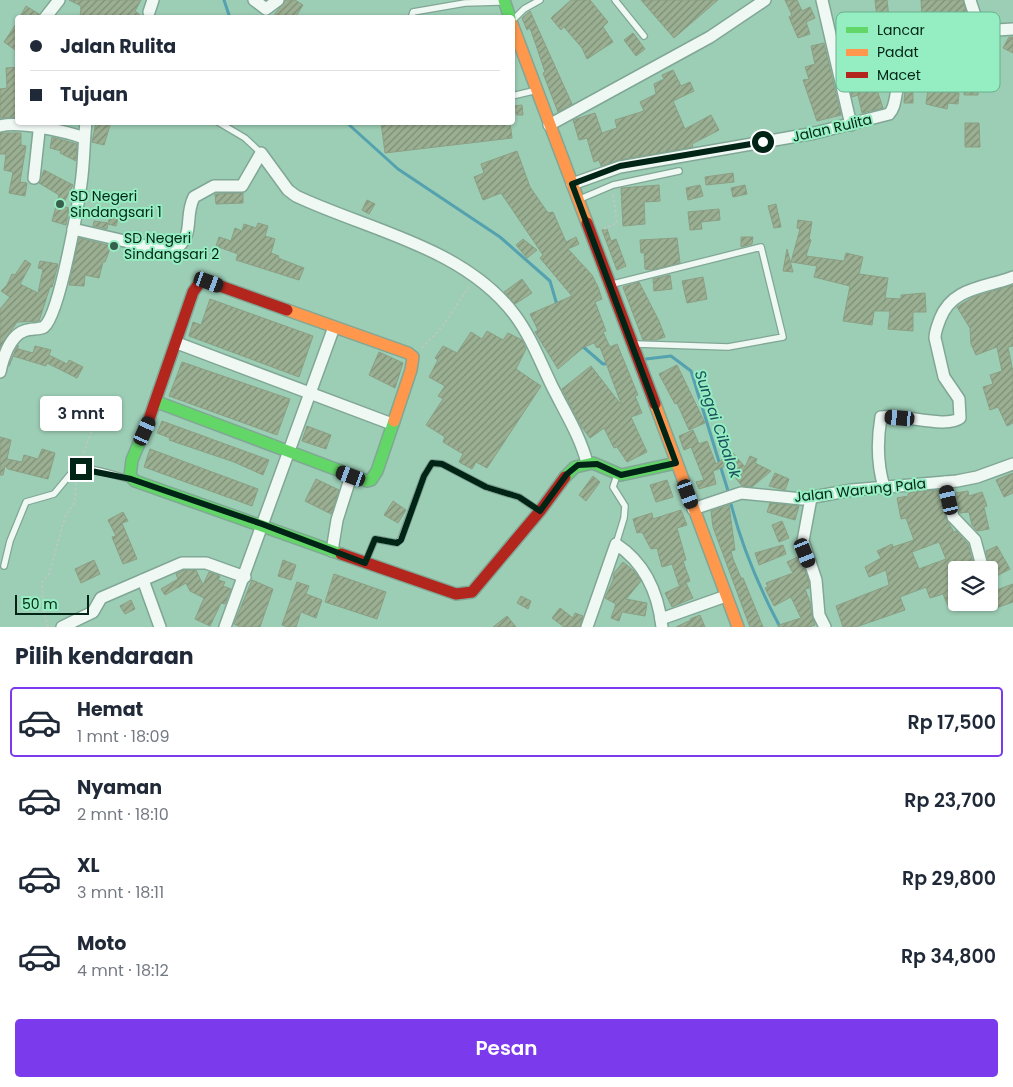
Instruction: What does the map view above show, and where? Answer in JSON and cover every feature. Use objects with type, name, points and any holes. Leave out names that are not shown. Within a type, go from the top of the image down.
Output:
[{"type":"main road","points":[[504,1],[509,15]]},
{"type":"main road","points":[[515,30],[738,627]]},
{"type":"main road","points":[[157,402],[288,453],[367,480],[375,475],[411,370],[413,357],[408,353],[203,281],[197,284],[193,292],[178,343],[157,402],[132,460],[130,474],[131,479],[452,593],[467,594],[480,584],[540,511],[567,474],[575,467],[587,463],[597,464],[617,474],[676,463]]},
{"type":"street","points":[[47,15],[59,0]]},
{"type":"street","points":[[149,12],[153,0]]},
{"type":"street","points":[[254,0],[266,10],[278,0]]},
{"type":"street","points":[[549,125],[710,37],[765,0]]},
{"type":"street","points":[[822,0],[836,60]]},
{"type":"street","name":"Jalan Rulita","points":[[970,0],[974,12]]},
{"type":"street","points":[[1000,30],[1013,29]]},
{"type":"street","points":[[843,92],[851,125]]},
{"type":"street","name":"Jalan Rulita","points":[[572,184],[620,166],[792,138],[851,125],[891,112],[897,92]]},
{"type":"street","points":[[0,126],[15,124]]},
{"type":"street","points":[[27,125],[67,132],[84,138]]},
{"type":"street","points":[[0,372],[7,352],[17,336],[25,330],[44,327],[50,320],[73,229],[82,176],[86,125]]},
{"type":"street","points":[[34,178],[40,126]]},
{"type":"street","points":[[73,229],[172,252],[184,242],[187,235],[194,197],[214,186],[242,186],[261,153],[284,185],[296,196],[433,252],[475,278],[507,306],[521,325],[577,433],[587,463]]},
{"type":"street","points":[[884,487],[878,465],[881,417],[932,421],[956,420],[960,418],[959,399],[944,377],[935,338],[938,324],[947,305],[959,295],[1013,277]]},
{"type":"street","points":[[226,627],[334,326]]},
{"type":"street","points":[[178,343],[310,391],[392,424]]},
{"type":"street","name":"Jalan Warung Pala","points":[[693,509],[729,496],[756,493],[810,498],[852,490],[945,482],[977,477],[1013,464]]},
{"type":"street","points":[[332,551],[337,520],[351,476]]},
{"type":"street","points":[[945,482],[953,517],[975,540],[981,561]]},
{"type":"street","points":[[810,498],[803,541],[805,553],[816,580],[819,615],[825,627]]},
{"type":"street","points":[[587,627],[616,544],[634,557],[647,576],[661,623],[726,596]]},
{"type":"street","points":[[62,627],[91,613],[101,598],[175,565],[194,562],[214,565],[245,577]]},
{"type":"street","points":[[143,580],[160,627]]},
{"type":"lane","points":[[515,19],[524,9],[540,0]]},
{"type":"lane","points":[[615,0],[644,36]]},
{"type":"lane","points":[[412,15],[413,12],[465,3],[504,1]]},
{"type":"lane","points":[[515,95],[537,89]]},
{"type":"lane","points":[[223,125],[245,138],[261,153]]},
{"type":"lane","points":[[578,199],[613,185],[679,170]]},
{"type":"lane","points":[[609,285],[761,247],[783,337],[728,347],[633,346]]},
{"type":"lane","points":[[365,563],[375,539],[397,543],[401,540],[424,476],[432,463],[442,464],[486,487],[519,497],[540,511]]},
{"type":"lane","points":[[4,566],[24,504],[54,494],[73,471],[77,470],[89,469],[131,479]]},
{"type":"lane","points":[[616,544],[625,513],[623,501],[613,487],[617,474]]},
{"type":"path","points":[[590,234],[617,223],[613,185]]},
{"type":"path","points":[[413,357],[442,327],[475,278]]},
{"type":"path","points":[[48,627],[43,607],[42,582],[49,574],[65,517],[75,502],[77,470],[105,396]]},
{"type":"building","points":[[69,0],[141,0],[135,11],[140,15],[80,15],[81,6]]},
{"type":"building","points":[[285,0],[295,0],[303,5],[297,15],[274,15]]},
{"type":"building","points":[[571,0],[590,0],[608,22],[603,27],[613,42],[587,59],[582,48],[564,27],[561,30],[551,18]]},
{"type":"building","points":[[641,0],[718,0],[674,38]]},
{"type":"building","points":[[785,0],[797,0],[802,11],[810,7],[815,18],[806,22],[810,34],[798,38],[789,17],[792,15]]},
{"type":"building","points":[[875,0],[887,0],[888,12],[876,12]]},
{"type":"building","points":[[921,0],[963,0],[966,12],[922,12]]},
{"type":"building","points":[[26,6],[39,14],[39,15],[21,15]]},
{"type":"building","points":[[530,11],[572,104],[558,112],[543,73],[545,72],[530,28],[527,30],[522,18]]},
{"type":"building","points":[[15,26],[15,50],[4,42]]},
{"type":"building","points":[[633,33],[645,49],[636,56],[624,40]]},
{"type":"building","points":[[1009,37],[1013,37],[1013,53],[1003,48]]},
{"type":"building","points":[[824,43],[841,115],[817,121],[803,80],[809,79],[805,67],[815,64],[811,46]]},
{"type":"building","points":[[15,67],[15,117],[0,118],[0,89],[7,88],[6,68]]},
{"type":"building","points":[[673,70],[681,86],[690,82],[694,91],[673,101],[685,129],[711,115],[719,130],[692,144],[693,147],[619,160],[601,166],[599,160],[594,162],[587,138],[579,140],[573,120],[595,113],[602,133],[617,128],[615,120],[644,111],[640,102],[656,94],[654,84],[664,79],[662,75]]},
{"type":"building","points":[[851,92],[878,92],[883,108],[862,113],[858,95],[852,97]]},
{"type":"building","points":[[905,92],[913,92],[913,103],[904,103]]},
{"type":"building","points":[[928,92],[959,93],[958,104],[948,103],[947,109],[926,104]]},
{"type":"building","points":[[964,92],[978,92],[978,95],[964,95]]},
{"type":"building","points":[[522,105],[523,115],[517,115],[515,106]]},
{"type":"building","points":[[965,123],[979,123],[980,147],[965,147]]},
{"type":"building","points":[[95,125],[110,125],[104,145],[92,142]]},
{"type":"building","points":[[381,125],[510,125],[512,138],[385,153]]},
{"type":"building","points":[[0,133],[21,133],[21,145],[26,146],[20,182],[27,183],[25,196],[9,193],[13,172],[4,170],[6,154],[0,154]]},
{"type":"building","points":[[52,137],[77,144],[76,161],[60,153],[61,151],[50,148]]},
{"type":"building","points":[[517,151],[530,187],[548,213],[553,212],[566,242],[576,237],[579,244],[568,249],[592,275],[598,287],[602,299],[595,302],[606,331],[603,332],[610,347],[617,344],[638,395],[635,396],[642,413],[631,417],[647,452],[627,462],[617,447],[614,448],[604,428],[590,438],[581,426],[562,389],[591,366],[622,406],[600,347],[597,348],[594,343],[584,347],[558,369],[535,332],[538,330],[530,314],[572,296],[540,258],[543,255],[501,193],[483,200],[474,177],[484,173],[481,164]]},
{"type":"building","points":[[44,170],[73,185],[62,206],[69,208],[66,225],[52,221],[59,195],[39,183]]},
{"type":"building","points":[[733,173],[734,182],[706,185],[705,177]]},
{"type":"building","points":[[659,185],[660,201],[644,202],[645,224],[623,226],[621,188]]},
{"type":"building","points":[[700,185],[703,196],[688,200],[686,188]]},
{"type":"building","points":[[745,185],[747,194],[733,197],[731,188]]},
{"type":"building","points":[[243,193],[243,203],[216,204],[215,194]]},
{"type":"building","points":[[367,200],[375,204],[369,214],[362,210]]},
{"type":"building","points":[[776,204],[781,227],[774,228],[768,206]]},
{"type":"building","points":[[719,209],[720,220],[701,222],[702,229],[690,230],[688,212]]},
{"type":"building","points":[[111,213],[119,215],[116,226],[108,224]]},
{"type":"building","points":[[798,220],[812,222],[809,239],[811,240],[806,256],[844,261],[846,253],[863,257],[859,274],[888,278],[885,298],[901,299],[901,295],[925,293],[926,312],[913,312],[913,331],[888,329],[890,311],[874,311],[872,325],[843,321],[850,286],[814,277],[817,266],[791,262],[800,229],[797,228]]},
{"type":"building","points":[[94,221],[108,223],[107,229],[93,226]]},
{"type":"building","points":[[258,223],[268,226],[265,236],[275,239],[271,253],[279,256],[278,258],[304,268],[299,280],[236,260],[238,254],[216,246],[219,237],[231,241],[235,228],[242,231],[244,224],[256,228]]},
{"type":"building","points":[[607,229],[611,241],[616,239],[626,266],[617,270],[602,230]]},
{"type":"building","points":[[741,237],[753,237],[752,244],[741,247]]},
{"type":"building","points":[[79,238],[111,246],[105,262],[103,262],[99,278],[85,275],[84,286],[69,285]]},
{"type":"building","points":[[677,238],[680,263],[651,270],[645,269],[644,252],[641,253],[640,240]]},
{"type":"building","points":[[523,239],[537,250],[527,258],[516,245]]},
{"type":"building","points":[[787,249],[793,272],[783,271]]},
{"type":"building","points":[[25,260],[31,264],[20,284],[38,293],[43,269],[38,268],[40,261],[58,264],[52,287],[50,287],[39,321],[17,322],[0,347],[0,309],[10,297],[1,291],[7,285],[12,274],[15,275]]},
{"type":"building","points":[[670,275],[672,289],[654,291],[653,279]]},
{"type":"building","points":[[703,277],[707,299],[687,303],[682,281]]},
{"type":"building","points":[[522,279],[532,293],[515,304],[504,292]]},
{"type":"building","points":[[639,282],[665,337],[656,340],[643,340],[623,287]]},
{"type":"building","points":[[1013,285],[1013,346],[1008,347],[1013,372],[1013,423],[1007,426],[998,407],[990,410],[983,387],[993,384],[990,375],[1002,371],[997,347],[976,355],[971,344],[970,328],[957,307],[973,297]]},
{"type":"building","points":[[210,299],[313,336],[299,377],[189,336],[193,322],[201,325]]},
{"type":"building","points":[[487,331],[503,340],[508,333],[522,340],[526,349],[516,369],[541,386],[487,468],[476,462],[472,469],[459,462],[463,454],[443,442],[445,437],[426,425],[443,399],[438,396],[445,386],[429,377],[438,360],[435,358],[443,346],[457,353],[471,332],[482,339]]},
{"type":"building","points":[[18,345],[18,349],[33,353],[35,346],[51,350],[49,355],[67,364],[69,360],[83,367],[77,378],[47,363],[46,366],[13,356]]},
{"type":"building","points":[[379,352],[403,363],[395,388],[369,375]]},
{"type":"building","points":[[182,362],[290,399],[277,435],[169,396]]},
{"type":"building","points":[[677,365],[705,423],[689,430],[677,403],[675,404],[659,374]]},
{"type":"building","points":[[162,421],[269,460],[263,475],[234,462],[169,440],[170,438],[157,433]]},
{"type":"building","points":[[307,426],[331,435],[326,449],[302,441]]},
{"type":"building","points":[[693,430],[699,444],[707,441],[716,464],[732,452],[745,467],[750,456],[757,459],[755,463],[771,471],[752,487],[742,486],[726,466],[713,471],[716,484],[699,489],[696,482],[704,480],[691,447],[684,450],[679,436]]},
{"type":"building","points":[[0,437],[11,440],[7,459],[22,462],[24,455],[38,459],[42,449],[55,453],[48,479],[8,469],[5,466],[3,475],[0,475]]},
{"type":"building","points":[[150,449],[258,489],[252,506],[144,467]]},
{"type":"building","points":[[775,473],[789,479],[785,490],[769,486]]},
{"type":"building","points":[[1013,473],[1013,493],[1004,497],[996,480]]},
{"type":"building","points":[[593,476],[600,482],[586,501],[579,495]]},
{"type":"building","points":[[316,479],[339,490],[331,514],[305,501]]},
{"type":"building","points":[[667,480],[673,497],[656,502],[650,485]]},
{"type":"building","points":[[939,490],[946,519],[954,532],[956,531],[968,544],[973,561],[948,561],[948,606],[943,594],[930,598],[926,587],[900,597],[905,610],[856,627],[843,627],[836,606],[889,585],[886,570],[869,577],[865,567],[881,558],[877,551],[892,544],[893,547],[914,540],[906,518],[901,519],[897,498],[908,496],[911,492]],"holes":[[[939,542],[946,559],[919,569],[912,552]]]},
{"type":"building","points":[[968,491],[969,496],[982,492],[987,506],[984,507],[989,529],[977,531],[972,525],[969,512],[960,513],[955,493]]},
{"type":"building","points":[[393,501],[406,510],[398,523],[384,515]]},
{"type":"building","points":[[770,503],[799,506],[795,520],[767,512]]},
{"type":"building","points":[[729,505],[735,550],[731,551],[733,559],[763,627],[750,627],[713,527],[711,511]]},
{"type":"building","points":[[681,510],[687,525],[677,528],[686,560],[683,561],[690,581],[679,585],[672,564],[662,567],[657,548],[651,549],[642,532],[637,533],[633,519],[652,513],[653,519]]},
{"type":"building","points":[[123,512],[128,521],[122,523],[137,559],[123,564],[112,537],[116,536],[108,520]]},
{"type":"building","points":[[782,521],[789,538],[779,542],[772,525]]},
{"type":"building","points":[[783,545],[786,554],[759,565],[755,553]]},
{"type":"building","points":[[997,546],[1010,569],[998,575],[998,561],[988,561],[986,551]]},
{"type":"building","points":[[800,556],[809,582],[809,588],[805,589],[815,625],[809,627],[779,627],[779,625],[801,618],[791,597],[774,606],[765,588],[768,587],[766,583],[793,573],[787,562]]},
{"type":"building","points":[[94,560],[100,574],[81,583],[75,569]]},
{"type":"building","points":[[283,560],[296,565],[291,580],[278,576]]},
{"type":"building","points":[[623,562],[634,571],[641,581],[626,599],[647,603],[645,616],[622,612],[619,621],[611,618],[616,604],[605,598],[614,573]]},
{"type":"building","points":[[184,570],[196,570],[203,585],[209,572],[220,576],[218,580],[225,582],[223,586],[231,589],[225,604],[221,603],[210,626],[195,619],[204,598],[190,591],[186,583],[165,595],[161,589],[178,579],[176,574]]},
{"type":"building","points":[[334,574],[386,592],[377,619],[325,602]]},
{"type":"building","points":[[252,580],[273,589],[260,627],[240,627],[234,624]]},
{"type":"building","points":[[297,582],[309,586],[306,594],[322,600],[316,618],[301,612],[296,627],[288,627],[282,625]]},
{"type":"building","points":[[686,583],[693,598],[672,607],[665,593]]},
{"type":"building","points":[[1013,584],[1013,602],[998,607],[998,589]]},
{"type":"building","points":[[521,596],[531,601],[528,609],[517,603]]},
{"type":"building","points":[[131,600],[135,609],[125,614],[120,606]]},
{"type":"building","points":[[560,608],[573,618],[575,613],[583,616],[580,627],[564,627],[552,618]]},
{"type":"building","points":[[700,615],[705,627],[676,627],[690,619]]},
{"type":"building","points":[[507,616],[516,627],[493,627]]},
{"type":"waterway","name":"Sungai Cibalok","points":[[224,0],[229,15]]},
{"type":"waterway","name":"Sungai Cibalok","points":[[349,125],[398,169],[500,237],[550,281],[557,305]]},
{"type":"waterway","name":"Sungai Cibalok","points":[[581,345],[603,364],[610,363]]},
{"type":"waterway","name":"Sungai Cibalok","points":[[646,359],[671,356],[691,371],[729,494]]},
{"type":"waterway","name":"Sungai Cibalok","points":[[730,500],[751,565],[780,627]]},
{"type":"traffic: fast","points":[[504,0],[509,15]]},
{"type":"traffic: fast","points":[[157,402],[367,481],[371,480],[377,471],[394,421]]},
{"type":"traffic: fast","points":[[148,422],[132,460],[130,476],[135,481],[341,554]]},
{"type":"traffic: fast","points":[[565,477],[575,467],[593,463],[621,475],[676,463]]},
{"type":"traffic: slow","points":[[515,32],[587,223]]},
{"type":"traffic: slow","points":[[287,310],[408,353],[413,357],[411,370],[394,421]]},
{"type":"traffic: slow","points":[[655,404],[738,627]]},
{"type":"traffic: jam","points":[[587,223],[655,404]]},
{"type":"traffic: jam","points":[[148,422],[193,292],[200,282],[209,282],[287,310]]},
{"type":"traffic: jam","points":[[341,554],[456,594],[472,592],[540,511],[565,477]]},
{"type":"place","name":"SD Negeri Sindangsari 1","points":[[60,204]]},
{"type":"place","name":"SD Negeri Sindangsari 2","points":[[114,246]]},
{"type":"route","points":[[81,469],[89,469],[131,479],[262,524],[365,563],[375,539],[378,538],[397,543],[401,540],[424,476],[432,463],[442,464],[455,473],[478,484],[508,492],[540,511],[567,474],[578,465],[593,463],[621,475],[676,463],[572,184],[620,166],[763,142]]}]
